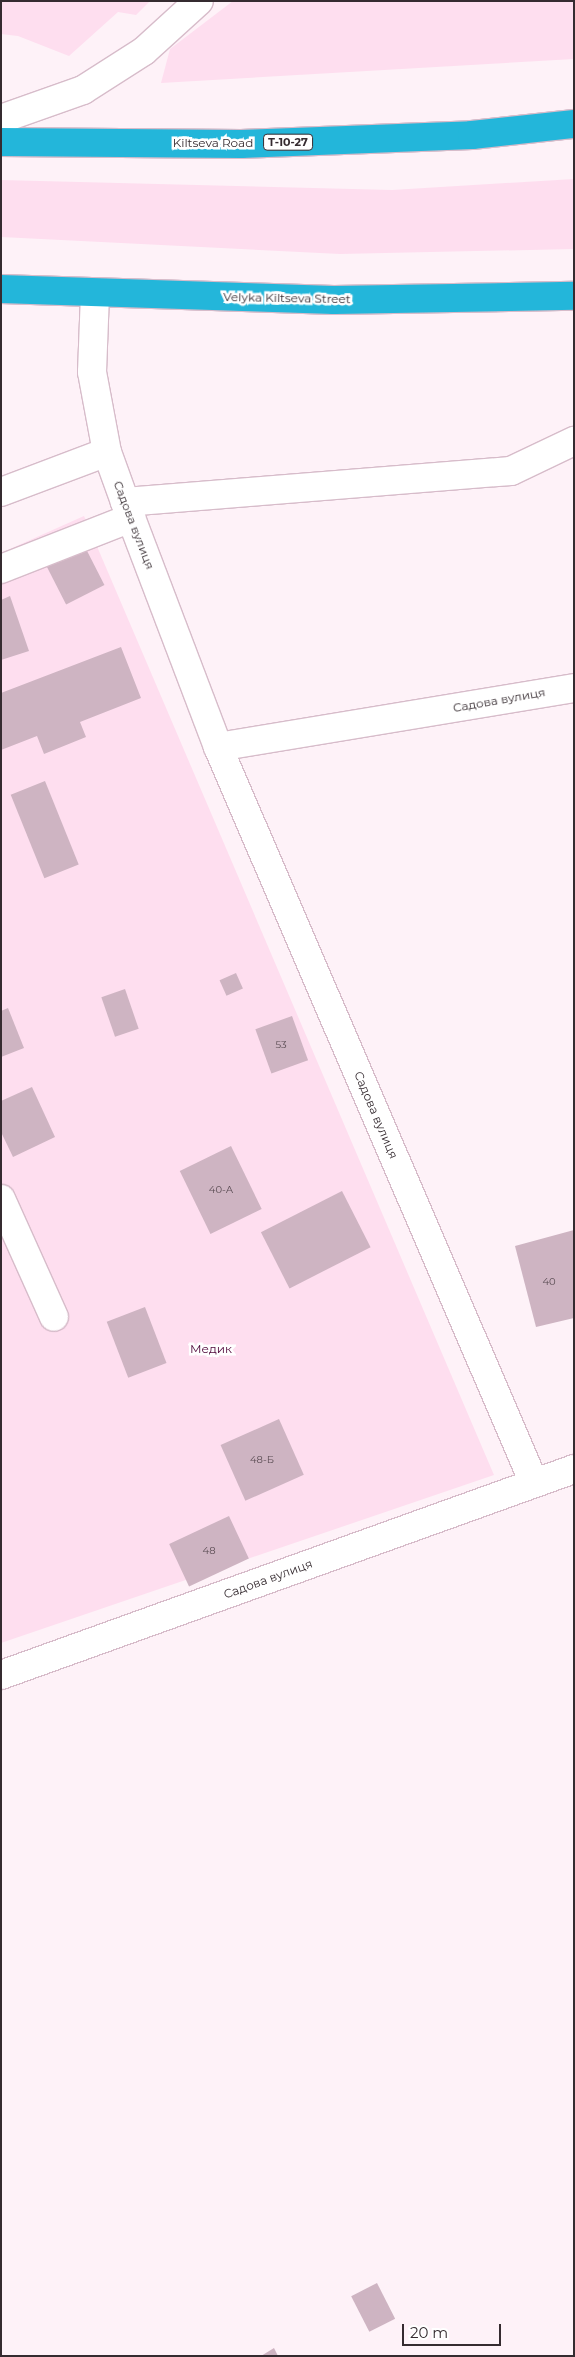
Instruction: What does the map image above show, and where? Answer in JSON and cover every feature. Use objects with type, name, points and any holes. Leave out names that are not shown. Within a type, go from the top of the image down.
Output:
[{"type":"highway","name":"Kiltseva Road","points":[[1,142],[240,144],[472,134],[574,124]]},
{"type":"highway","name":"Velyka Kiltseva Street","points":[[1,288],[95,294],[354,300],[574,296]]},
{"type":"street","points":[[1,118],[83,90],[144,51],[199,1]]},
{"type":"street","name":"Садова вулиця","points":[[95,294],[92,372],[107,452],[128,510],[218,747],[534,1483]]},
{"type":"street","points":[[1,569],[128,510],[512,471],[574,441]]},
{"type":"street","points":[[1,492],[107,452]]},
{"type":"street","name":"Садова вулиця","points":[[218,747],[574,688]]},
{"type":"street","points":[[1,1199],[54,1317]]},
{"type":"street","name":"Садова вулиця","points":[[1,1675],[574,1469]]},
{"type":"green space","points":[[1,1],[150,1],[136,15],[118,12],[69,56],[18,36],[1,34]]},
{"type":"green space","points":[[233,1],[574,1],[574,59],[161,83],[170,49]]},
{"type":"green space","points":[[574,179],[574,249],[340,254],[1,237],[1,180],[392,190]]},
{"type":"green space","name":"Медик","points":[[84,516],[494,1475],[1,1643],[1,553]]},
{"type":"building","points":[[84,545],[104,585],[66,605],[46,565]]},
{"type":"building","points":[[10,596],[29,651],[1,660],[1,600]]},
{"type":"building","points":[[121,647],[141,698],[80,722],[86,737],[44,754],[37,736],[1,750],[1,693]]},
{"type":"building","points":[[45,781],[79,864],[44,878],[11,795]]},
{"type":"building","points":[[236,973],[243,989],[226,996],[220,980]]},
{"type":"building","points":[[125,989],[139,1029],[115,1037],[101,997]]},
{"type":"building","points":[[8,1008],[24,1048],[1,1057],[1,1011]]},
{"type":"building","points":[[292,1016],[308,1060],[271,1074],[255,1029]]},
{"type":"building","points":[[32,1087],[55,1137],[13,1157],[1,1132],[1,1101]]},
{"type":"building","points":[[231,1146],[262,1209],[210,1234],[180,1171]]},
{"type":"building","points":[[342,1191],[371,1247],[290,1288],[261,1232]]},
{"type":"building","points":[[574,1230],[574,1318],[536,1327],[515,1246]]},
{"type":"building","points":[[145,1307],[167,1363],[128,1378],[107,1322]]},
{"type":"building","points":[[279,1419],[304,1475],[245,1501],[221,1445]]},
{"type":"building","points":[[229,1516],[249,1559],[189,1586],[169,1544]]},
{"type":"building","points":[[377,2283],[395,2319],[369,2332],[351,2296]]},
{"type":"building","points":[[274,2348],[278,2356],[261,2356]]}]
